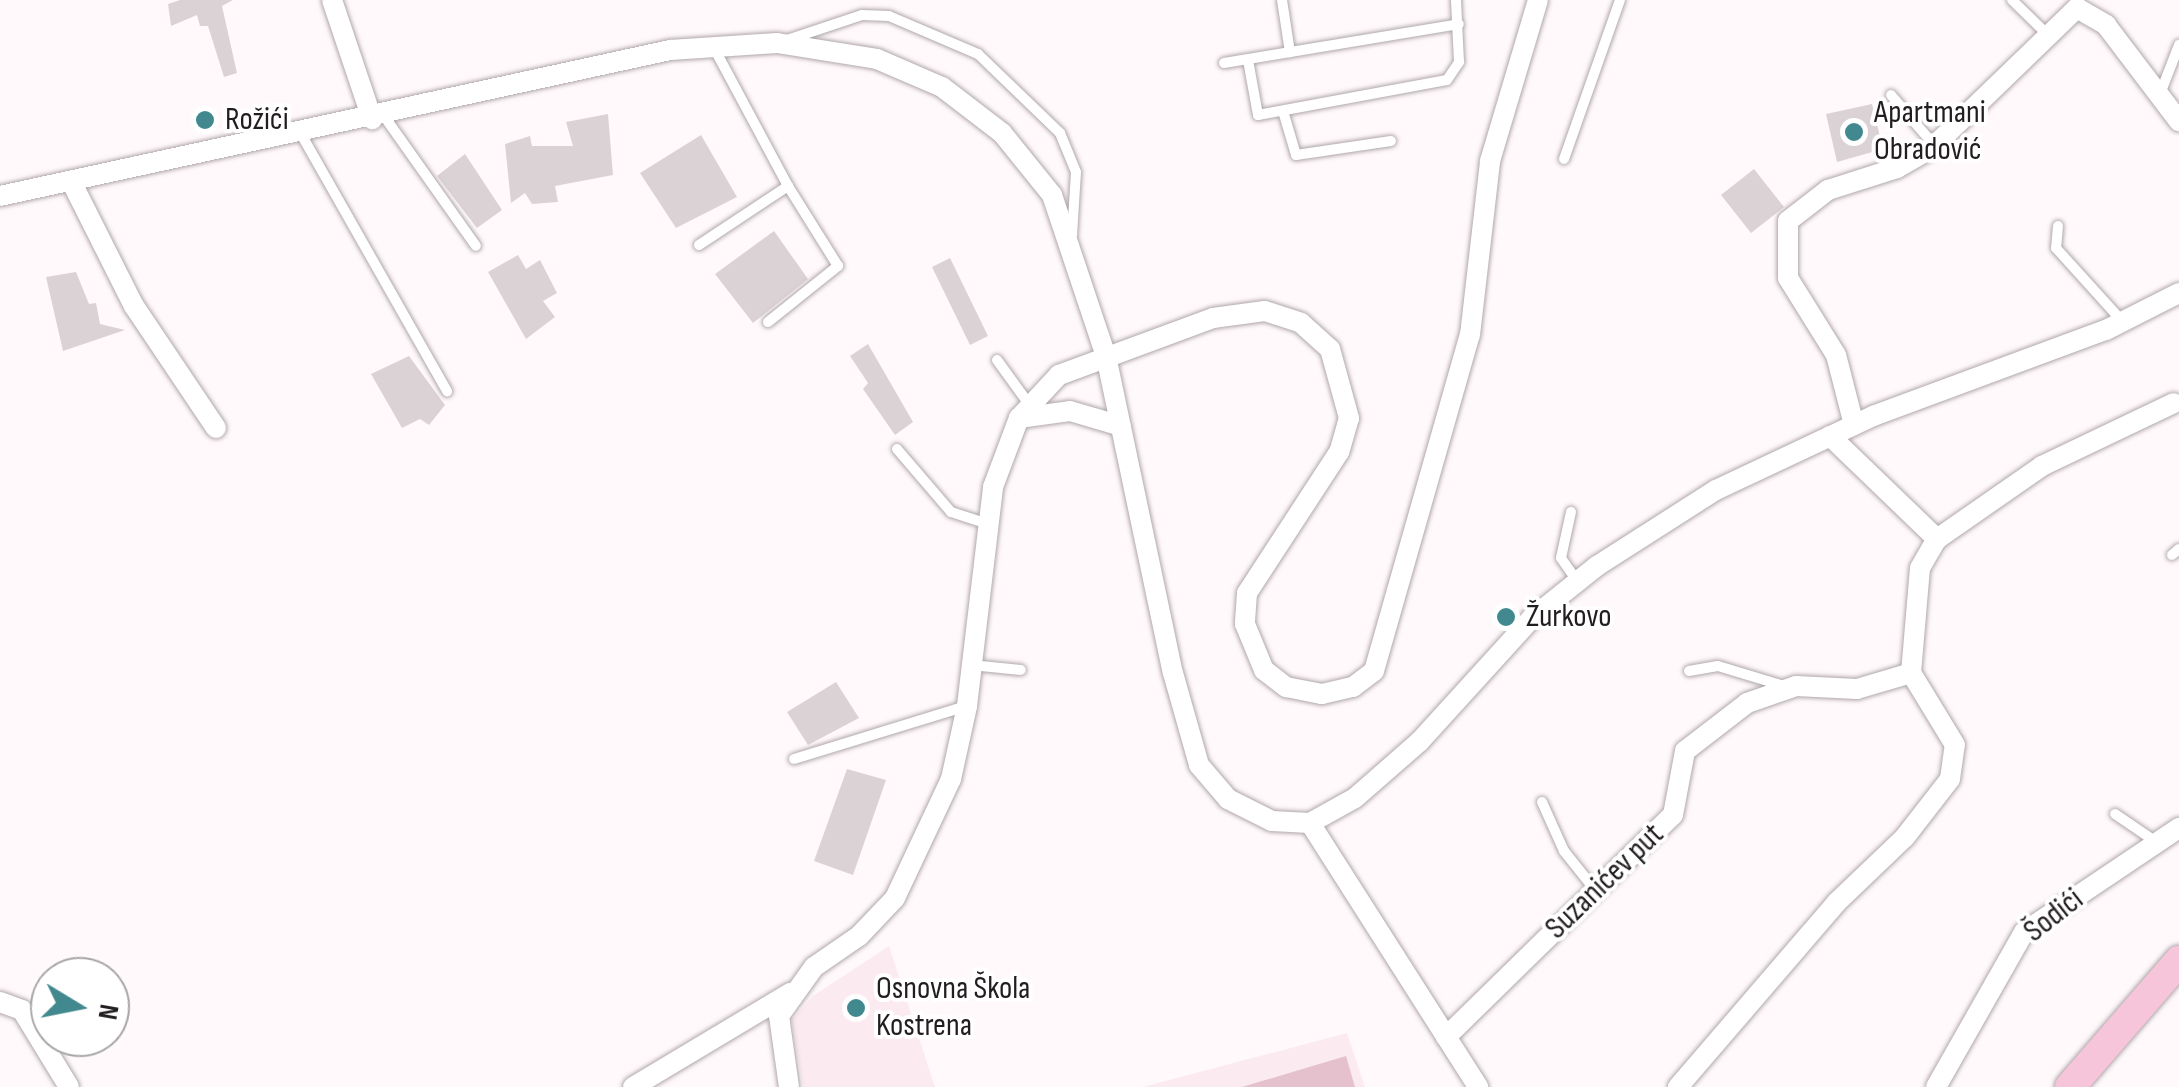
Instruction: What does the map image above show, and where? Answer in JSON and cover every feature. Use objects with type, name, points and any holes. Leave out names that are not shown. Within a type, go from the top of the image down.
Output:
[{"type":"main road","points":[[2070,1087],[2179,961]]},
{"type":"street","points":[[332,0],[378,117]]},
{"type":"street","points":[[632,1087],[791,992],[894,898],[952,779],[967,706],[988,524],[1003,450],[1024,411],[1059,375],[1213,318],[1265,311],[1301,323],[1330,350],[1348,418],[1339,452],[1247,592],[1245,624],[1264,670],[1286,687],[1322,694],[1353,686],[1374,670],[1470,335],[1490,161],[1538,0]]},
{"type":"street","points":[[1854,425],[1836,355],[1788,278],[1788,221],[1828,190],[1897,168],[1935,146],[2079,4],[2106,25],[2179,121]]},
{"type":"street","points":[[0,196],[302,134],[670,50],[777,43],[877,59],[942,87],[1002,133],[1052,195],[1106,356],[1199,765],[1228,799],[1272,821],[1310,823],[1355,798],[1420,741],[1532,618],[1578,581],[1716,490],[1854,425],[2123,321],[2179,293]]},
{"type":"street","points":[[71,181],[134,306],[216,428]]},
{"type":"street","points":[[1678,1087],[1836,903],[1905,837],[1950,778],[1955,745],[1911,673],[1920,568],[1937,540],[2042,466],[2174,403]]},
{"type":"street","points":[[1024,411],[1070,411],[1121,426]]},
{"type":"street","points":[[1830,436],[1937,540]]},
{"type":"street","name":"Suzanićev put","points":[[1446,1037],[1673,815],[1684,751],[1747,703],[1790,688],[1857,689],[1911,673]]},
{"type":"street","points":[[1310,823],[1478,1087]]},
{"type":"street","name":"Šodići","points":[[1936,1087],[2024,932],[2179,828]]},
{"type":"street","points":[[789,1087],[778,1016],[791,992]]},
{"type":"street","points":[[0,1002],[22,1010],[69,1087]]},
{"type":"lane","points":[[1282,0],[1290,52]]},
{"type":"lane","points":[[1248,60],[1258,115],[1448,80],[1459,62],[1456,0]]},
{"type":"lane","points":[[1564,159],[1620,0]]},
{"type":"lane","points":[[2012,0],[2048,34]]},
{"type":"lane","points":[[777,43],[862,15],[889,16],[978,54],[1060,134],[1076,172],[1071,246]]},
{"type":"lane","points":[[1224,63],[1459,24]]},
{"type":"lane","points":[[2160,94],[2179,46]]},
{"type":"lane","points":[[714,47],[788,186],[838,266],[768,322]]},
{"type":"lane","points":[[1891,96],[1935,146]]},
{"type":"lane","points":[[1283,111],[1296,155],[1391,141]]},
{"type":"lane","points":[[378,117],[476,246]]},
{"type":"lane","points":[[302,134],[447,391]]},
{"type":"lane","points":[[699,245],[788,186]]},
{"type":"lane","points":[[2058,226],[2056,248],[2123,321]]},
{"type":"lane","points":[[997,360],[1024,411]]},
{"type":"lane","points":[[897,449],[952,512],[988,524]]},
{"type":"lane","points":[[1571,512],[1561,558],[1578,581]]},
{"type":"lane","points":[[970,665],[1021,670]]},
{"type":"lane","points":[[1690,672],[1718,666],[1790,688]]},
{"type":"lane","points":[[794,759],[967,706]]},
{"type":"lane","points":[[1542,802],[1564,852],[1596,891]]},
{"type":"lane","points":[[2116,814],[2158,843]]},
{"type":"shaded area","name":"Osnovna Škola Kostrena","points":[[889,946],[935,1087],[803,1087],[792,1020],[813,996]]},
{"type":"shaded area","points":[[1347,1033],[1365,1087],[1143,1087]]},
{"type":"shaded area","points":[[1346,1056],[1355,1087],[1242,1087]]},
{"type":"building","points":[[180,0],[233,0],[222,6],[237,73],[224,77],[208,26],[200,26],[197,15],[171,26],[168,4]]},
{"type":"building","name":"Apartmani Obradović","points":[[1872,104],[1883,149],[1837,162],[1826,114]]},
{"type":"building","points":[[608,114],[613,175],[555,186],[558,202],[532,204],[525,193],[511,203],[505,144],[530,136],[532,146],[573,146],[566,122]]},
{"type":"building","points":[[701,135],[737,197],[676,228],[640,173]]},
{"type":"building","points":[[465,154],[502,210],[477,228],[437,176]]},
{"type":"building","points":[[1754,169],[1784,207],[1751,233],[1721,195]]},
{"type":"building","points":[[774,231],[808,279],[753,323],[715,274]]},
{"type":"building","points":[[518,255],[526,269],[540,260],[557,293],[543,301],[555,317],[526,339],[488,272]]},
{"type":"building","points":[[950,258],[988,336],[970,345],[932,267]]},
{"type":"building","points":[[76,272],[89,304],[96,303],[100,324],[125,330],[63,351],[46,277]]},
{"type":"building","points":[[868,344],[913,422],[895,435],[863,389],[868,383],[850,356]]},
{"type":"building","points":[[409,356],[445,405],[429,425],[420,419],[402,428],[371,374]]},
{"type":"building","points":[[836,682],[859,718],[808,745],[787,712]]},
{"type":"building","points":[[847,769],[886,780],[853,875],[814,861]]},
{"type":"place","name":"Rožići","points":[[205,120]]},
{"type":"place","name":"Apartmani Obradović","points":[[1854,132]]},
{"type":"place","name":"Žurkovo","points":[[1506,617]]},
{"type":"place","name":"Osnovna Škola Kostrena","points":[[856,1008]]}]
